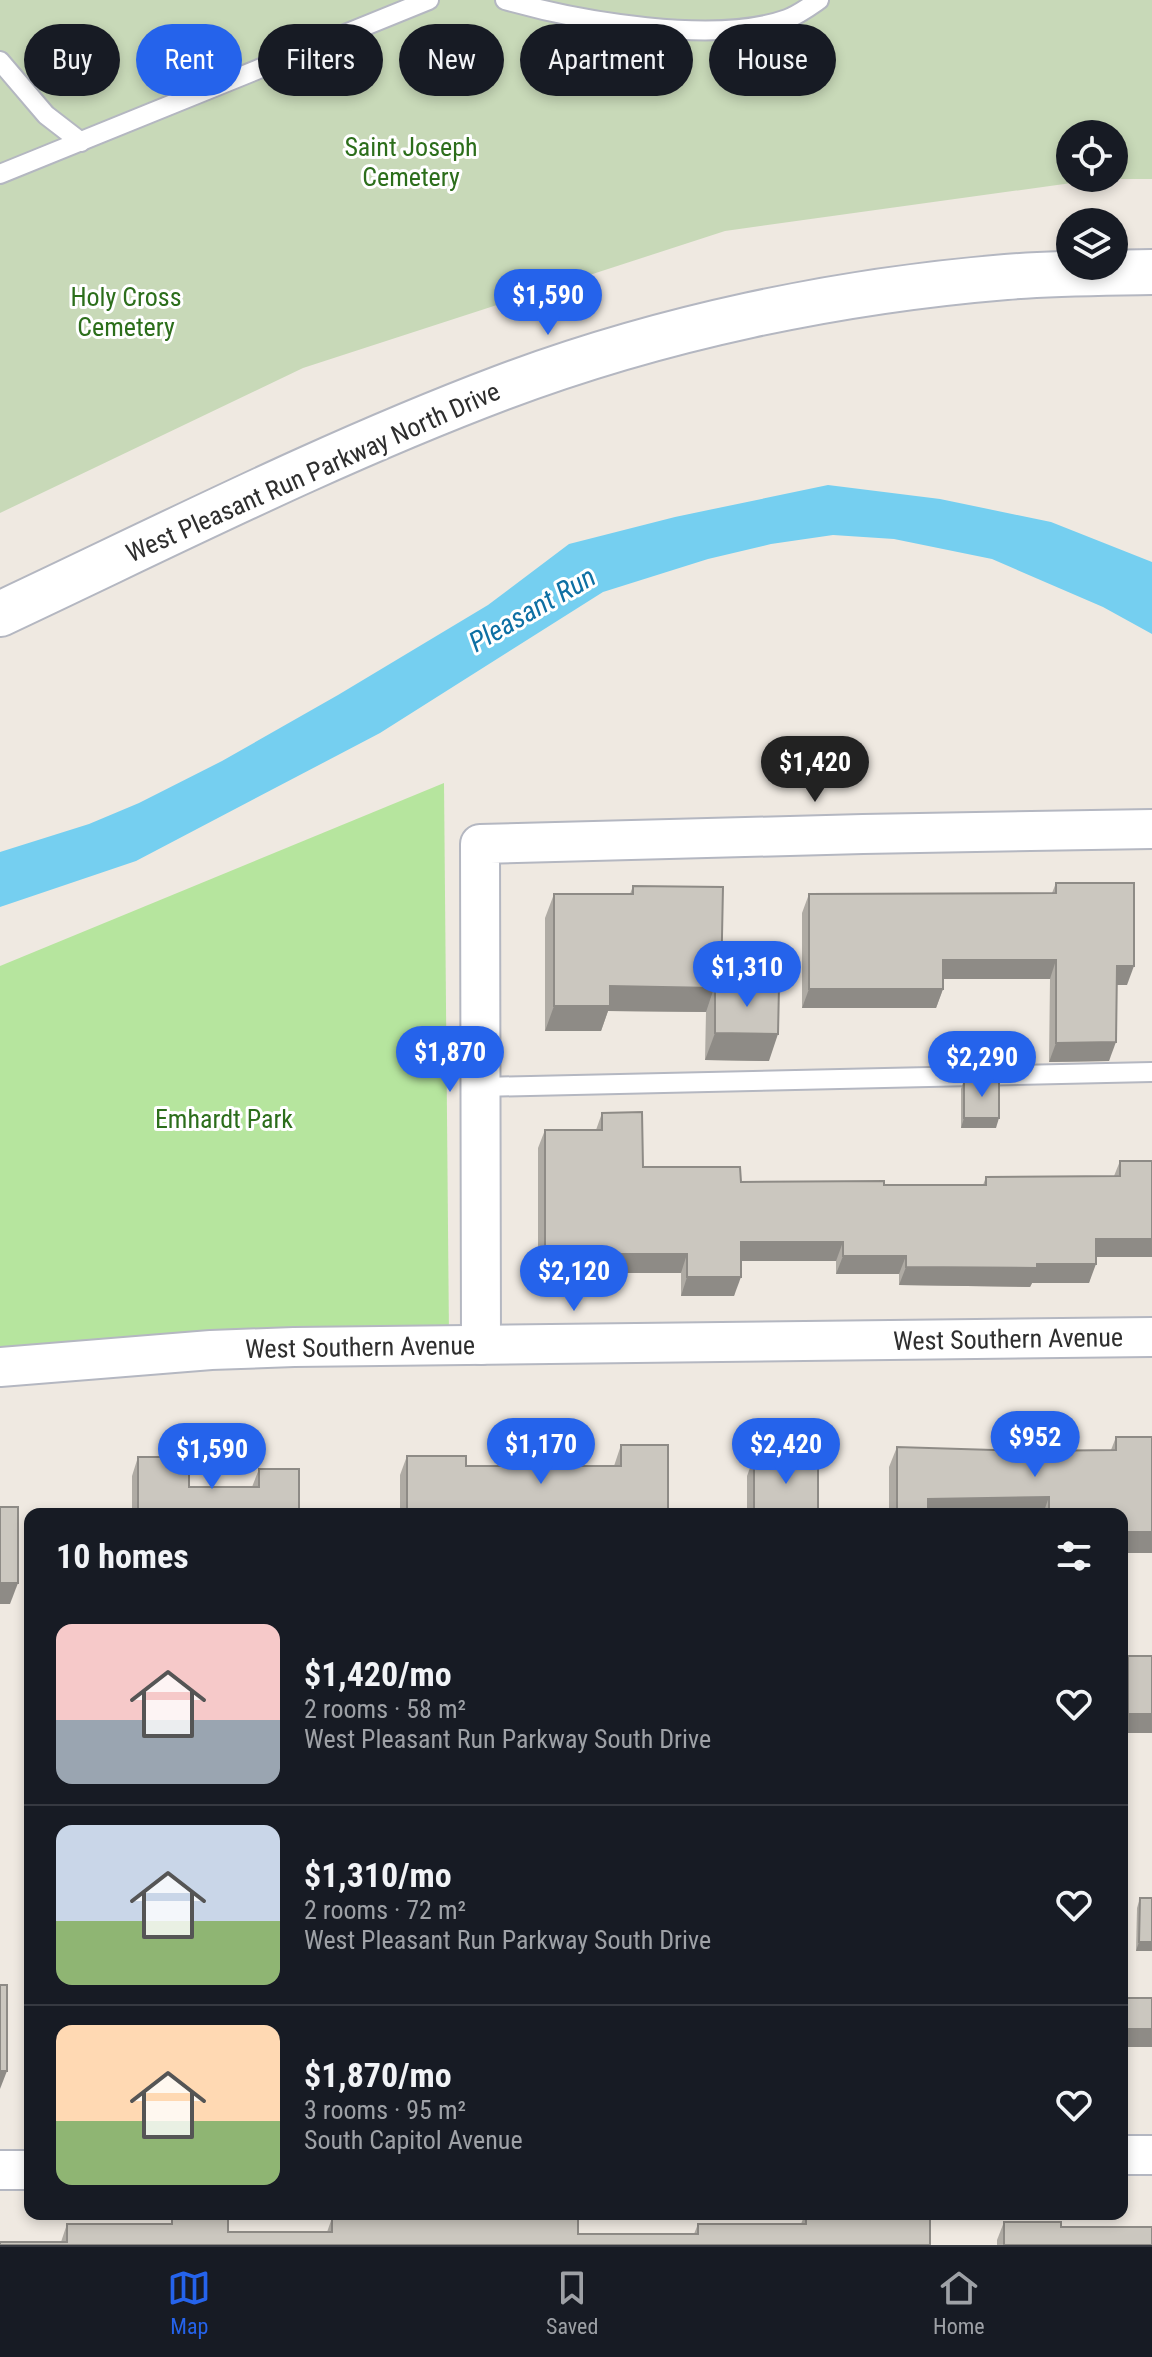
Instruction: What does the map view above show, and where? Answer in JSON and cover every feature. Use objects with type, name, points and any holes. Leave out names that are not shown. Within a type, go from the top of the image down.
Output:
[{"type":"street","name":"West Pleasant Run Parkway North Drive","points":[[0,614],[366,442],[503,387],[609,353],[698,327],[788,307],[953,282],[1050,274],[1152,272]]},
{"type":"street","points":[[481,1345],[480,844],[1152,829]]},
{"type":"street","name":"West Southern Avenue","points":[[0,1367],[211,1350],[1152,1337]]},
{"type":"street","points":[[1128,2155],[1152,2155]]},
{"type":"street","points":[[0,2170],[24,2170]]},
{"type":"lane","points":[[0,174],[402,6],[429,0]]},
{"type":"lane","points":[[505,0],[535,9],[698,31],[767,25],[790,18],[819,0]]},
{"type":"lane","points":[[0,61],[46,115],[81,142]]},
{"type":"lane","points":[[481,1087],[1152,1072]]},
{"type":"green space","name":"Saint Joseph Cemetery","points":[[0,0],[1152,0],[1152,179],[1128,179],[1128,120],[1056,120],[1056,185],[725,231],[303,368],[0,513]]},
{"type":"green space","name":"Emhardt Park","points":[[444,783],[449,1337],[0,1354],[0,966]]},
{"type":"water","name":"Pleasant Run","points":[[828,485],[940,499],[1051,522],[1152,562],[1152,634],[1103,607],[992,559],[894,539],[833,535],[771,544],[708,559],[603,592],[380,733],[136,861],[0,907],[0,852],[89,824],[139,803],[222,761],[488,605],[569,544],[675,517]]},
{"type":"building","points":[[1056,883],[1134,883],[1134,966],[1117,966],[1116,1042],[1056,1043],[1056,960],[943,960],[943,989],[809,989],[809,894],[1056,893]]},
{"type":"building","points":[[633,886],[723,887],[721,985],[715,985],[715,988],[610,986],[610,1006],[554,1006],[554,894],[633,894]]},
{"type":"building","points":[[715,985],[779,986],[778,1034],[715,1033]]},
{"type":"building","points":[[964,1080],[999,1080],[999,1118],[964,1118]]},
{"type":"building","points":[[642,1112],[643,1167],[740,1167],[741,1182],[884,1181],[884,1185],[986,1185],[986,1177],[1120,1176],[1120,1161],[1152,1161],[1152,1239],[1096,1239],[1096,1264],[1037,1264],[1037,1268],[906,1267],[906,1256],[843,1256],[843,1242],[741,1242],[741,1277],[687,1277],[687,1254],[593,1254],[593,1263],[545,1263],[545,1130],[602,1130],[602,1113]]},
{"type":"building","points":[[1116,1437],[1152,1437],[1152,1532],[1128,1532],[1128,1508],[1049,1508],[1049,1497],[928,1499],[928,1508],[897,1508],[897,1447],[1116,1450]]},
{"type":"building","points":[[621,1445],[668,1445],[668,1508],[407,1508],[407,1456],[466,1456],[466,1466],[621,1466]]},
{"type":"building","points":[[138,1457],[189,1457],[189,1487],[259,1487],[259,1469],[299,1469],[299,1508],[138,1508]]},
{"type":"building","points":[[754,1457],[818,1457],[818,1508],[754,1508]]},
{"type":"building","points":[[0,1507],[18,1507],[18,1583],[0,1583]]},
{"type":"building","points":[[1128,1656],[1152,1656],[1152,1714],[1128,1714]]},
{"type":"building","points":[[1140,1898],[1152,1898],[1152,1942],[1139,1942]]},
{"type":"building","points":[[0,1985],[7,1985],[7,2071],[0,2071]]},
{"type":"building","points":[[1128,1998],[1152,1998],[1152,2029],[1128,2029]]},
{"type":"building","points":[[172,2220],[228,2220],[228,2232],[332,2232],[332,2220],[578,2220],[578,2234],[698,2234],[698,2224],[806,2224],[806,2220],[930,2220],[930,2245],[0,2245],[0,2242],[67,2242],[67,2224],[172,2224]]},
{"type":"building","points":[[1004,2222],[1061,2222],[1061,2227],[1152,2227],[1152,2245],[1004,2245]]},
{"type":"park label","name":"Holy Cross Cemetery","points":[[126,312]]}]
